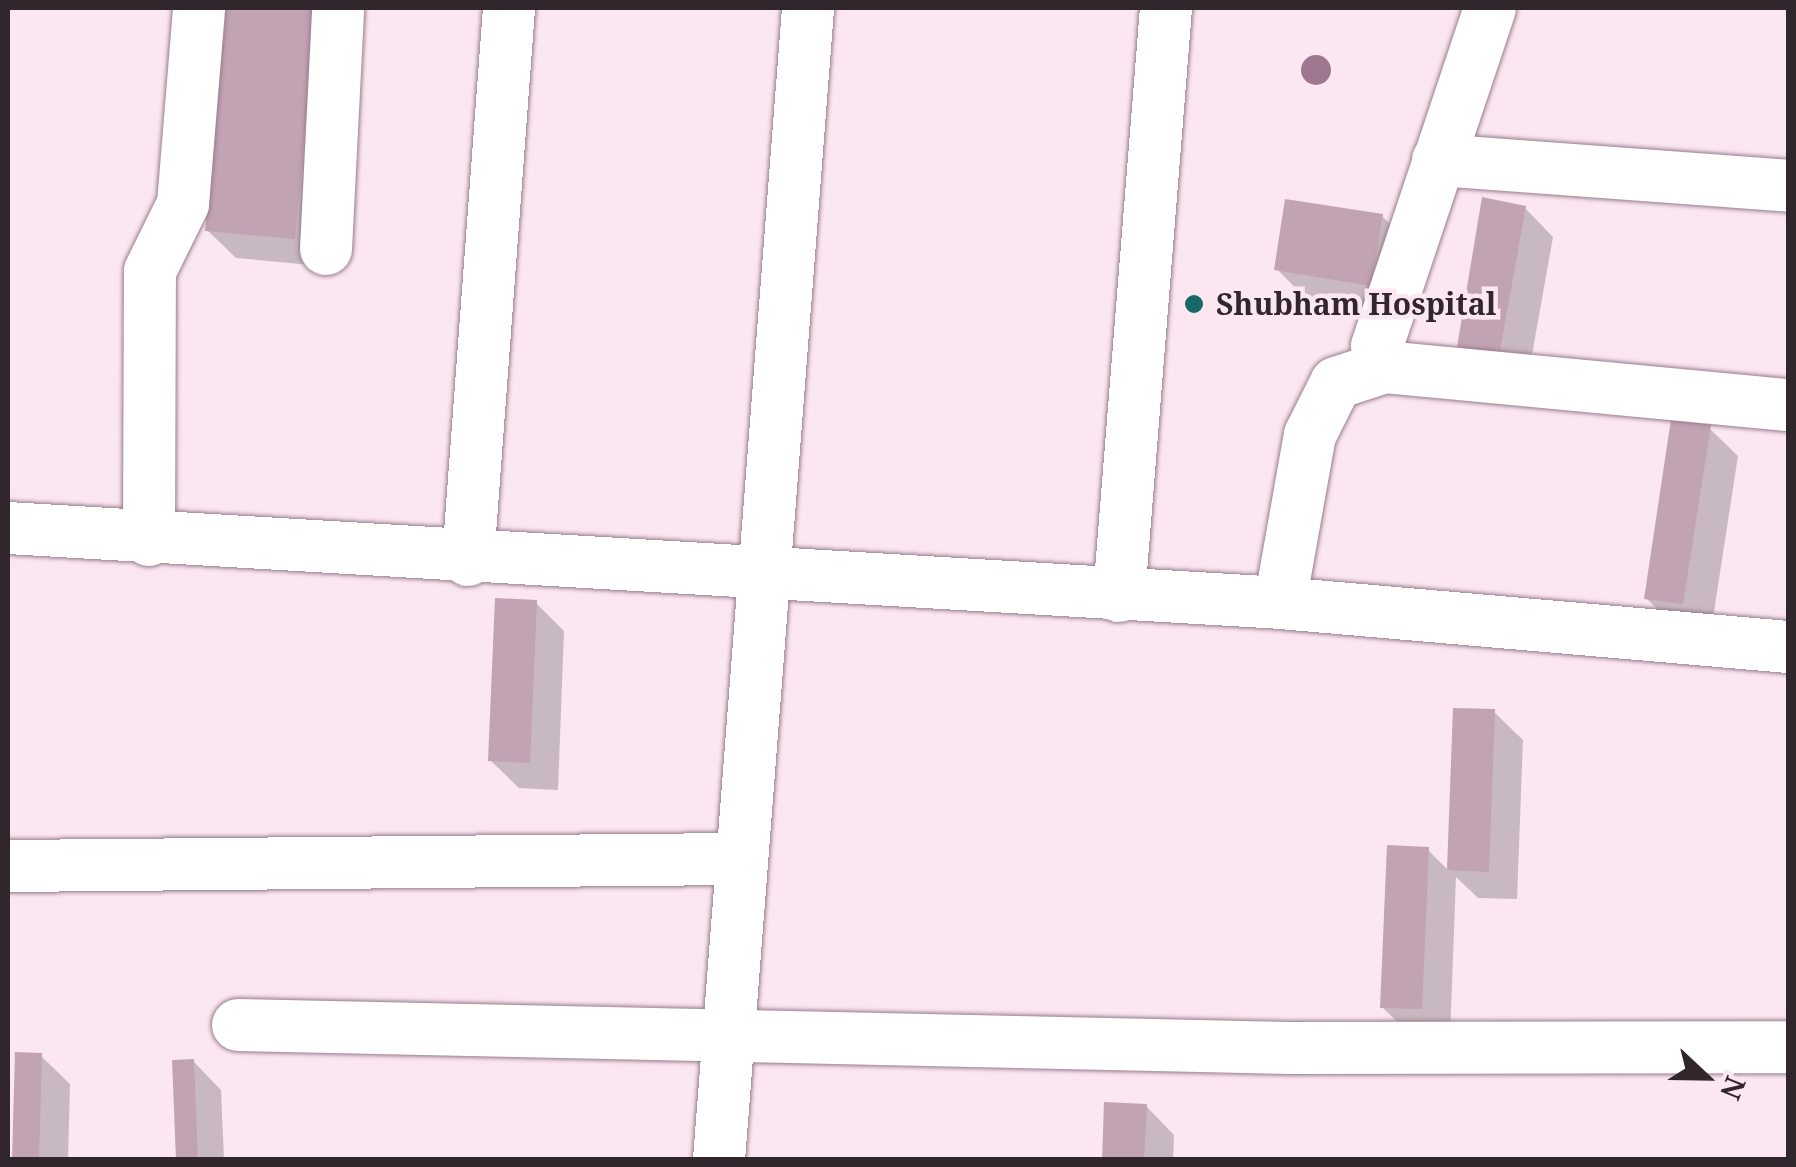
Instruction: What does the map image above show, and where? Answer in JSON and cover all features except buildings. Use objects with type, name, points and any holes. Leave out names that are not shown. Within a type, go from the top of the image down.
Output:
[{"type":"street","points":[[149,540],[150,270],[183,204],[199,8]]},
{"type":"street","points":[[326,249],[338,8]]},
{"type":"street","points":[[468,560],[508,8]]},
{"type":"street","points":[[719,1160],[808,8]]},
{"type":"street","points":[[1119,596],[1166,8]]},
{"type":"street","points":[[1386,367],[1377,346],[1490,8]]},
{"type":"street","points":[[1438,160],[1788,186]]},
{"type":"street","points":[[1280,604],[1310,435],[1336,384],[1386,367],[1788,406]]},
{"type":"street","points":[[8,528],[761,578],[1280,604],[1788,647]]},
{"type":"street","points":[[8,866],[741,859]]},
{"type":"street","points":[[238,1025],[728,1036],[1788,1047]]},
{"type":"place","name":"Shubham Hospital","points":[[1194,304]]}]
